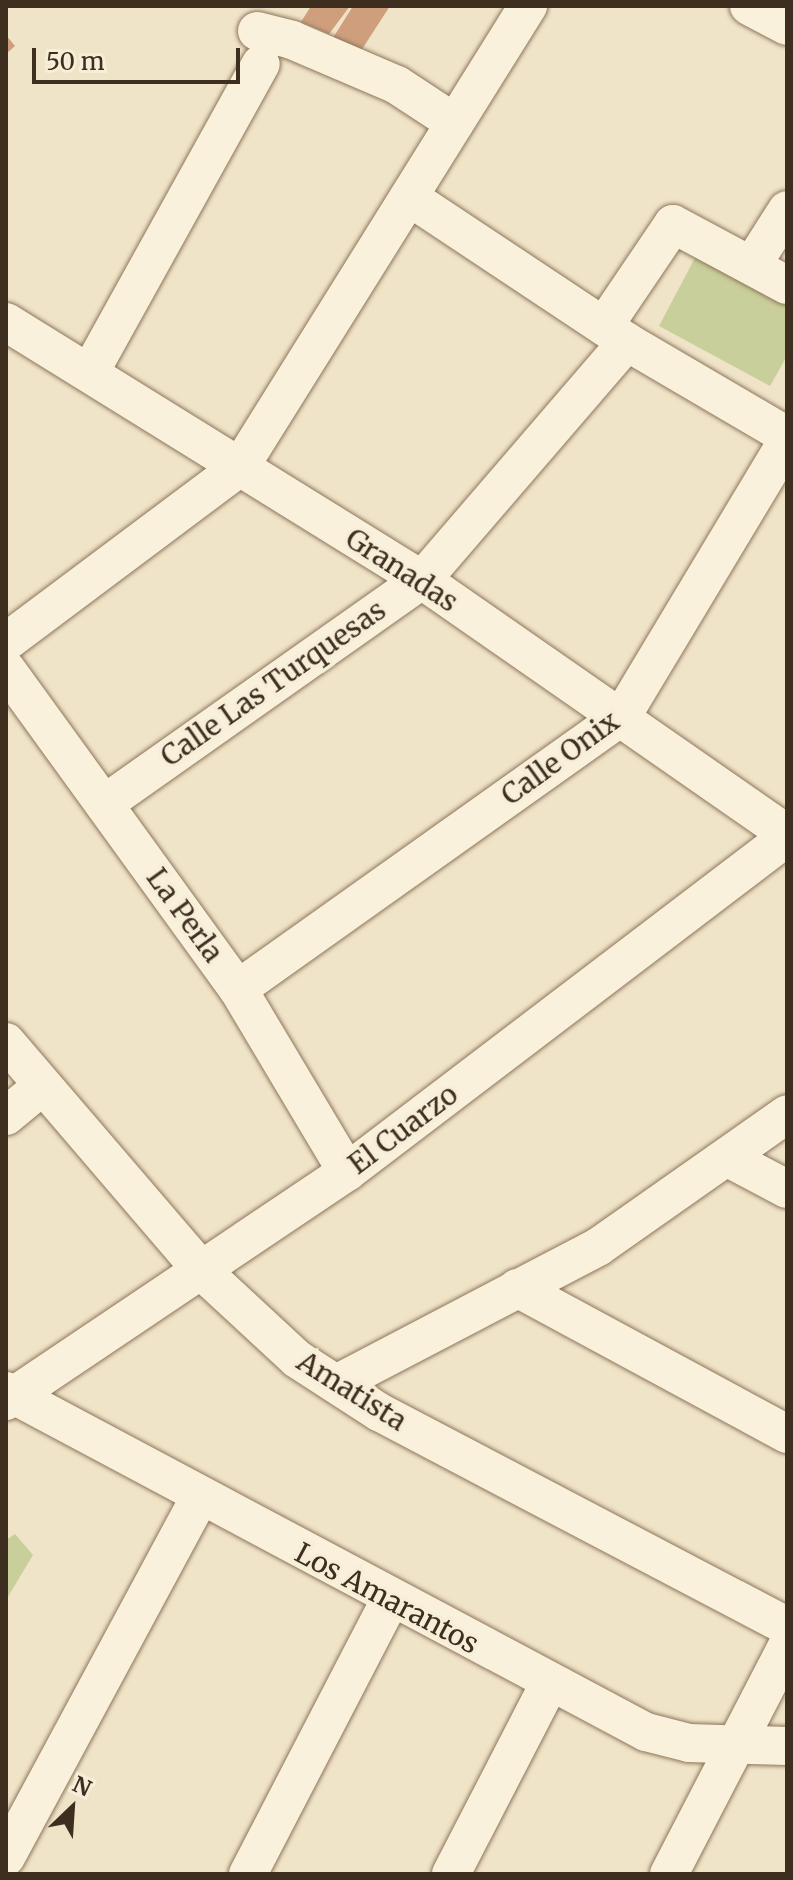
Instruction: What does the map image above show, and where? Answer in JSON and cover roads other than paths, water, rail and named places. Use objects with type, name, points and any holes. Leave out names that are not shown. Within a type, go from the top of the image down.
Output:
[{"type":"street","points":[[6,642],[240,467],[528,6]]},
{"type":"street","points":[[749,6],[787,26]]},
{"type":"street","points":[[90,372],[259,48],[292,40],[397,85],[455,123]]},
{"type":"street","points":[[409,197],[616,334],[787,438]]},
{"type":"street","points":[[787,210],[752,265],[787,285]]},
{"type":"street","name":"Calle Las Turquesas","points":[[104,804],[422,580],[616,334],[670,226],[678,224],[752,265]]},
{"type":"street","name":"Granadas","points":[[9,329],[90,372],[422,580],[622,716],[787,836]]},
{"type":"street","name":"Calle Onix","points":[[238,989],[622,716],[787,438]]},
{"type":"street","name":"La Perla","points":[[6,669],[238,989],[347,1172]]},
{"type":"street","name":"El Cuarzo","points":[[8,1397],[347,1172],[787,836]]},
{"type":"street","name":"Amatista","points":[[6,1042],[40,1088],[202,1271],[297,1359],[379,1412],[787,1626]]},
{"type":"street","points":[[6,1116],[40,1088]]},
{"type":"street","points":[[336,1384],[598,1247],[730,1159],[787,1114]]},
{"type":"street","points":[[730,1159],[787,1189]]},
{"type":"street","points":[[517,1288],[787,1434]]},
{"type":"street","name":"Los Amarantos","points":[[8,1397],[549,1684],[660,1738],[787,1746]]},
{"type":"street","points":[[6,1857],[17,1811],[199,1498]]},
{"type":"street","points":[[248,1874],[390,1600]]},
{"type":"street","points":[[669,1874],[787,1646]]},
{"type":"street","points":[[451,1874],[549,1684]]}]
